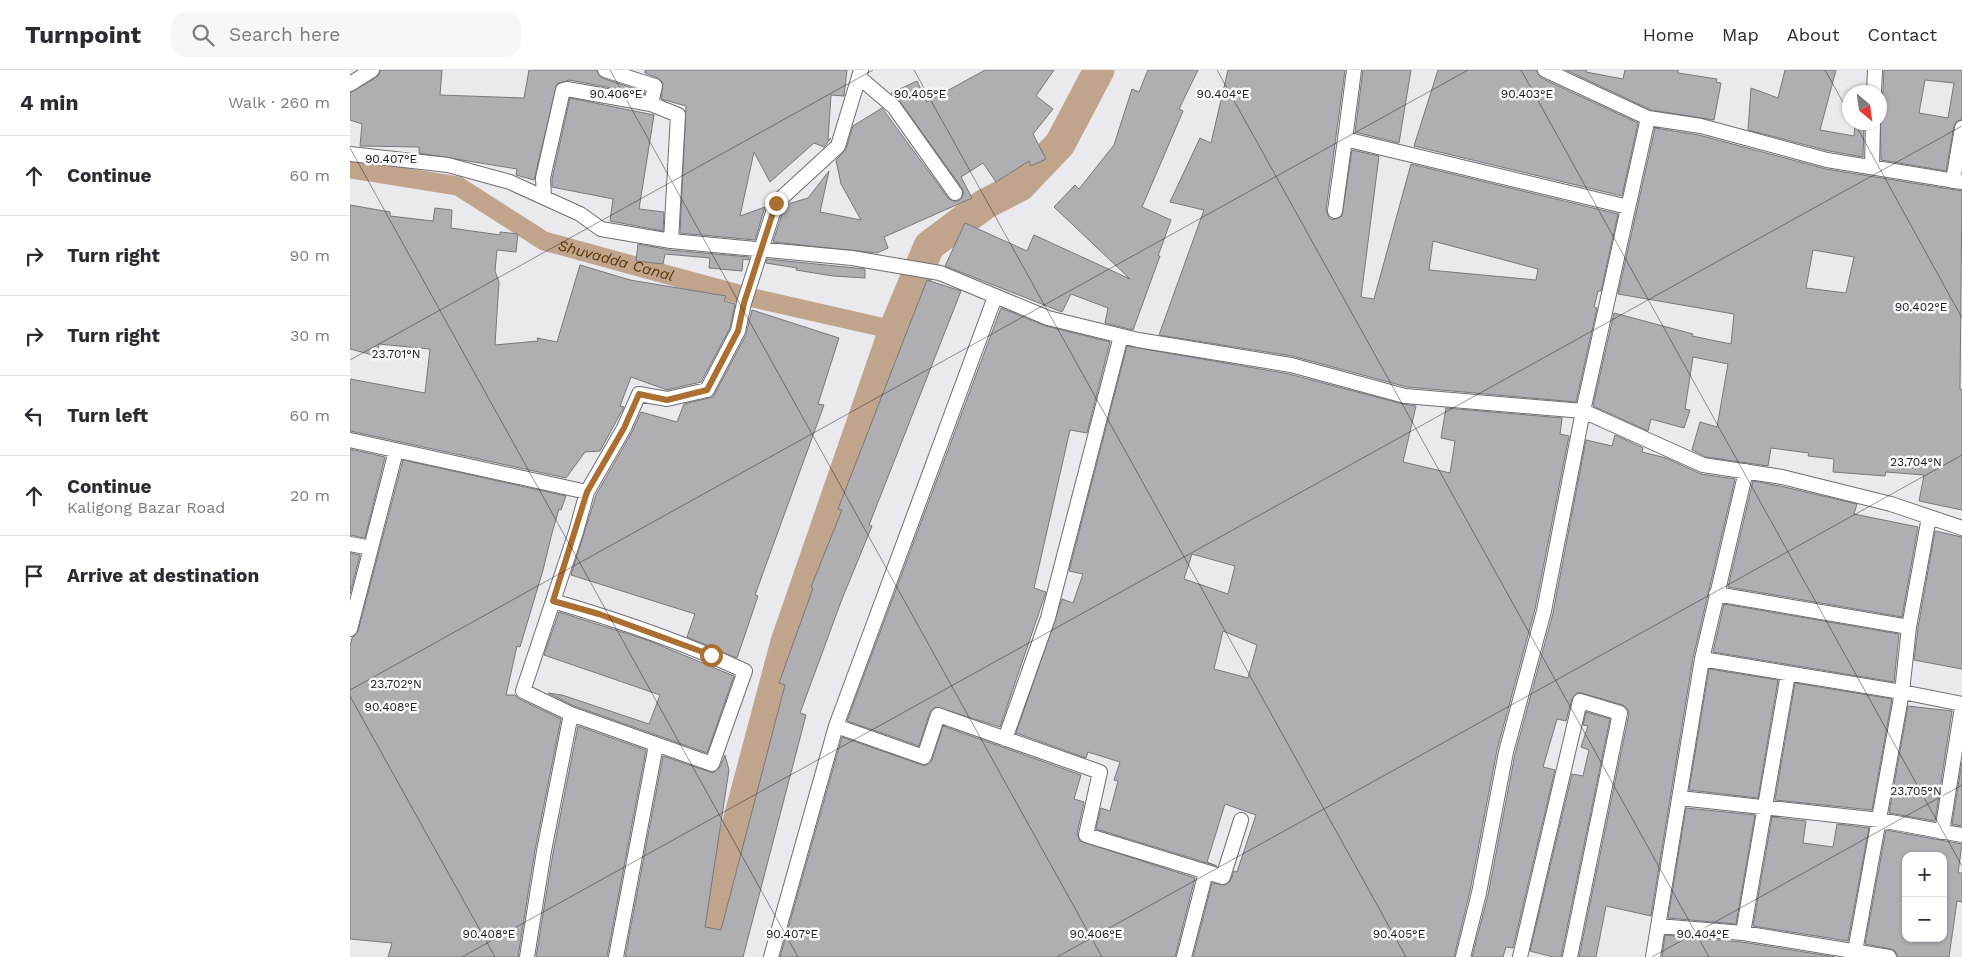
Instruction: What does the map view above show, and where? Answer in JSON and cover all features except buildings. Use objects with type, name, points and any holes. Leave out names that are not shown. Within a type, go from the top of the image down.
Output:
[{"type":"street","points":[[350,84],[372,70]]},
{"type":"street","points":[[606,70],[655,86],[652,104]]},
{"type":"street","points":[[1335,211],[1354,70]]},
{"type":"street","points":[[1545,70],[1648,118],[1701,126],[1827,160],[1958,182],[1962,128]]},
{"type":"street","points":[[1874,85],[1875,70]]},
{"type":"street","points":[[553,601],[599,614],[711,655],[745,671],[712,764],[571,714],[523,691],[587,492],[624,428],[639,394],[667,400],[707,390],[738,331],[760,249],[776,203],[838,146],[861,74],[894,107],[955,193]]},
{"type":"street","points":[[544,197],[544,178],[563,90],[567,88],[652,104],[678,115],[671,241]]},
{"type":"street","points":[[1463,957],[1479,893],[1506,752],[1544,611],[1583,411],[1648,118]]},
{"type":"street","points":[[1872,167],[1873,130]]},
{"type":"street","points":[[1345,139],[1628,207]]},
{"type":"street","points":[[350,154],[448,165],[510,182],[580,214],[601,229],[671,241],[852,258],[940,273],[1048,318],[1122,336],[1291,365],[1405,396],[1583,411],[1703,465],[1782,477],[1891,504],[1962,528]]},
{"type":"street","points":[[771,957],[836,726],[995,296]]},
{"type":"street","points":[[1005,739],[1048,618],[1122,336]]},
{"type":"street","points":[[350,440],[587,492]]},
{"type":"street","points":[[350,629],[352,609],[371,548],[396,451]]},
{"type":"street","points":[[1653,957],[1702,659],[1746,471]]},
{"type":"street","points":[[1855,953],[1902,692],[1909,627],[1929,517]]},
{"type":"street","points":[[350,544],[371,548]]},
{"type":"street","points":[[1716,594],[1909,627]]},
{"type":"street","points":[[1702,659],[1902,692],[1962,706],[1942,832]]},
{"type":"street","points":[[1742,933],[1788,674]]},
{"type":"street","points":[[1520,957],[1580,701],[1620,713],[1570,957]]},
{"type":"street","points":[[527,957],[544,851],[571,714]]},
{"type":"street","points":[[836,726],[924,757],[938,715],[1100,772],[1086,835],[1223,877],[1241,820]]},
{"type":"street","points":[[616,957],[656,745]]},
{"type":"street","points":[[1680,798],[1880,820],[1962,835]]},
{"type":"street","points":[[1184,957],[1206,872]]},
{"type":"street","points":[[1658,926],[1742,933],[1855,953],[1890,957]]},
{"type":"waterway","points":[[702,957],[786,642],[894,330],[929,246],[985,204],[1020,186],[1060,144],[1099,70]]},
{"type":"waterway","name":"Shuvadda Canal","points":[[350,169],[458,186],[544,241],[749,297],[894,330]]},
{"type":"route","points":[[711,655],[599,614],[553,601],[587,492],[624,428],[639,394],[667,400],[707,390],[738,331],[760,249],[776,203]]}]
